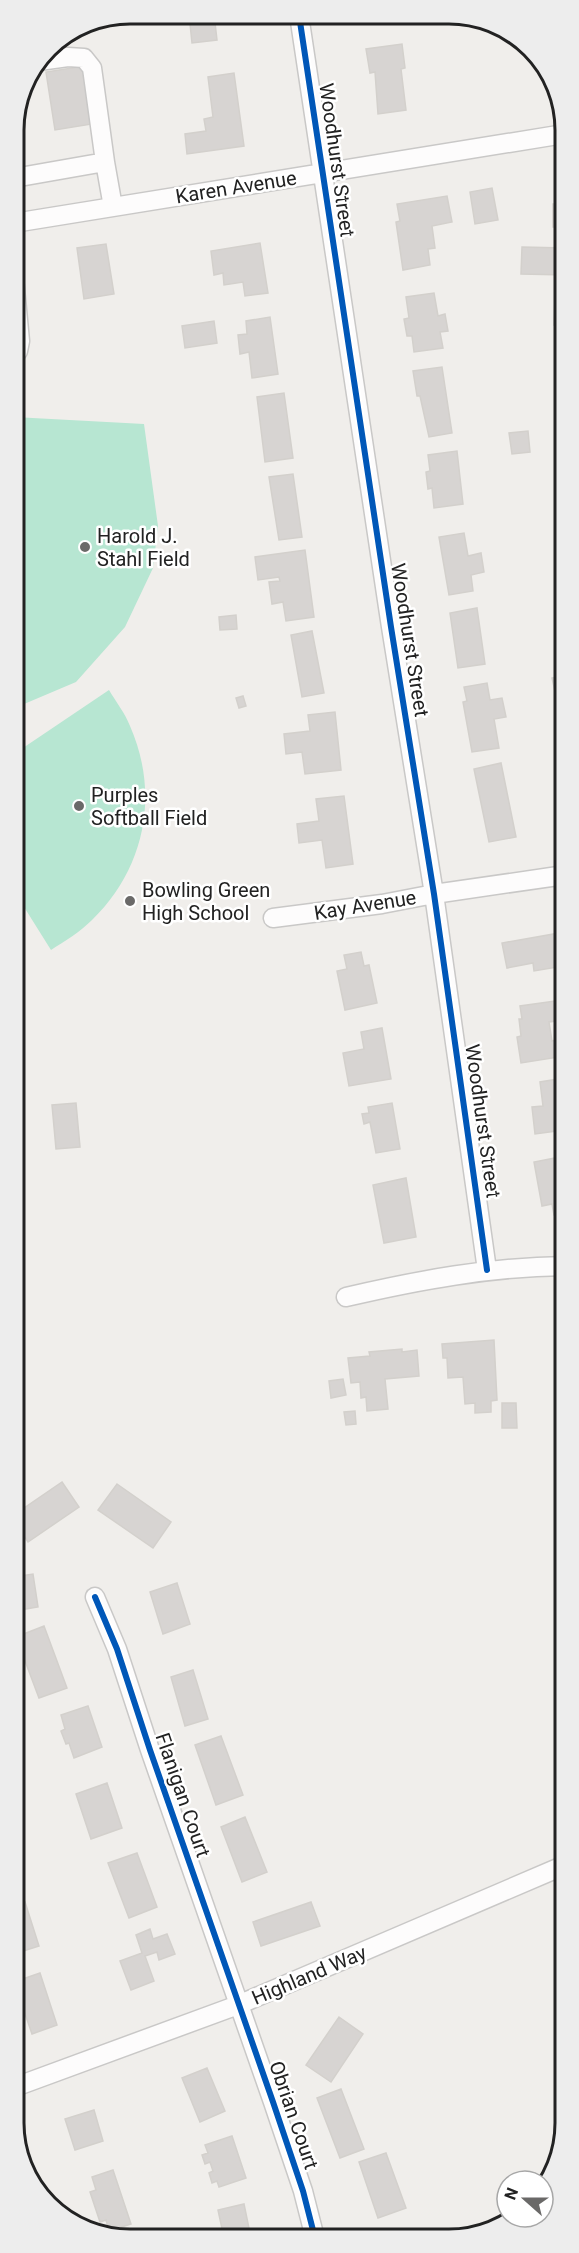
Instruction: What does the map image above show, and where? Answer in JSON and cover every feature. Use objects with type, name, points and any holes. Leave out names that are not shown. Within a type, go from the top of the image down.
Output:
[{"type":"street","name":"Woodhurst Street","points":[[300,24],[434,894],[487,1270]]},
{"type":"street","points":[[51,59],[84,58],[92,68],[105,162],[114,207]]},
{"type":"street","name":"Karen Avenue","points":[[24,221],[555,135]]},
{"type":"street","points":[[24,176],[105,162]]},
{"type":"street","name":"Kay Avenue","points":[[273,918],[382,904],[555,876]]},
{"type":"street","points":[[346,1297],[418,1280],[514,1267],[555,1266]]},
{"type":"street","name":"Flanigan Court","points":[[95,1597],[117,1649],[238,2005]]},
{"type":"street","name":"Highland Way","points":[[24,2084],[238,2005],[555,1869]]},
{"type":"street","name":"Obrian Court","points":[[238,2005],[303,2191],[313,2229]]},
{"type":"green space","name":"Harold J. Stahl Field","points":[[24,418],[144,424],[158,526],[153,568],[125,627],[76,682],[24,704]]},
{"type":"green space","name":"Purples Softball Field","points":[[109,690],[128,721],[139,752],[144,778],[145,804],[142,829],[125,878],[110,900],[87,924],[51,950],[24,907],[24,747]]},
{"type":"building","points":[[190,24],[215,24],[217,40],[192,43]]},
{"type":"building","points":[[402,44],[405,68],[401,69],[406,110],[378,114],[375,72],[370,73],[366,49]]},
{"type":"building","points":[[84,66],[92,124],[55,130],[46,72]]},
{"type":"building","points":[[234,73],[244,146],[187,154],[185,134],[206,131],[204,119],[213,117],[208,77]]},
{"type":"building","points":[[492,188],[498,220],[475,224],[470,192]]},
{"type":"building","points":[[447,196],[452,222],[432,226],[435,248],[428,249],[430,265],[403,270],[396,222],[400,221],[397,204]]},
{"type":"building","points":[[553,204],[555,204],[555,227],[553,227]]},
{"type":"building","points":[[260,243],[268,293],[245,296],[243,282],[224,285],[223,273],[214,275],[211,251]]},
{"type":"building","points":[[106,244],[114,294],[84,299],[77,248]]},
{"type":"building","points":[[522,247],[555,248],[555,275],[521,274]]},
{"type":"building","points":[[434,293],[438,316],[445,314],[448,331],[440,332],[443,348],[414,352],[412,336],[407,336],[404,319],[409,318],[406,297]]},
{"type":"building","points":[[270,317],[278,374],[252,378],[249,352],[240,354],[238,335],[247,334],[246,321]]},
{"type":"building","points":[[214,321],[217,343],[185,348],[182,326]]},
{"type":"building","points":[[442,367],[452,433],[429,437],[420,396],[417,396],[413,371]]},
{"type":"building","points":[[284,393],[293,458],[265,462],[257,397]]},
{"type":"building","points":[[528,431],[530,452],[512,454],[509,433]]},
{"type":"building","points":[[457,451],[463,504],[434,508],[432,488],[428,489],[426,472],[430,471],[428,455]]},
{"type":"building","points":[[293,474],[302,537],[279,540],[269,477]]},
{"type":"building","points":[[464,533],[468,556],[481,553],[484,572],[471,575],[473,591],[449,595],[439,537]]},
{"type":"building","points":[[305,550],[314,617],[286,621],[283,602],[272,604],[269,582],[280,581],[279,577],[258,580],[255,557]]},
{"type":"building","points":[[477,608],[485,664],[458,668],[450,613]]},
{"type":"building","points":[[236,615],[237,629],[220,630],[219,617]]},
{"type":"building","points":[[312,631],[324,693],[302,697],[291,635]]},
{"type":"building","points":[[487,683],[490,700],[502,698],[506,717],[494,719],[499,748],[472,752],[463,702],[467,701],[464,687]]},
{"type":"building","points":[[243,696],[246,706],[239,708],[236,698]]},
{"type":"building","points":[[335,712],[341,770],[305,774],[302,752],[286,754],[284,734],[310,731],[308,715]]},
{"type":"building","points":[[501,763],[516,837],[489,842],[474,769]]},
{"type":"building","points":[[344,796],[353,864],[326,868],[322,840],[299,843],[297,824],[319,821],[316,799]]},
{"type":"building","points":[[555,934],[555,968],[534,971],[533,963],[507,968],[502,943]]},
{"type":"building","points":[[361,952],[364,966],[369,965],[377,1003],[345,1010],[337,971],[347,969],[344,955]]},
{"type":"building","points":[[555,1001],[555,1021],[549,1022],[552,1041],[555,1040],[555,1058],[521,1063],[517,1037],[521,1036],[520,1006]]},
{"type":"building","points":[[382,1028],[391,1079],[349,1086],[343,1053],[364,1049],[361,1032]]},
{"type":"building","points":[[555,1080],[555,1131],[535,1134],[532,1107],[543,1106],[540,1082]]},
{"type":"building","points":[[76,1103],[80,1147],[56,1149],[52,1105]]},
{"type":"building","points":[[392,1103],[400,1149],[376,1153],[370,1122],[364,1124],[362,1114],[369,1113],[368,1107]]},
{"type":"building","points":[[555,1158],[555,1215],[552,1204],[542,1206],[534,1162]]},
{"type":"building","points":[[406,1178],[416,1237],[384,1243],[373,1185]]},
{"type":"building","points":[[494,1340],[497,1400],[491,1401],[491,1412],[475,1413],[475,1403],[465,1404],[463,1377],[448,1378],[447,1358],[443,1358],[442,1344]]},
{"type":"building","points":[[402,1349],[402,1352],[417,1350],[419,1376],[385,1379],[388,1409],[367,1411],[366,1397],[361,1398],[360,1382],[351,1383],[348,1358],[370,1356],[369,1352]]},
{"type":"building","points":[[343,1379],[346,1395],[331,1398],[329,1381]]},
{"type":"building","points":[[502,1403],[516,1403],[517,1428],[502,1428]]},
{"type":"building","points":[[355,1411],[356,1424],[346,1425],[344,1412]]},
{"type":"building","points":[[62,1482],[79,1507],[28,1542],[24,1536],[24,1508]]},
{"type":"building","points":[[117,1484],[171,1522],[153,1548],[98,1510]]},
{"type":"building","points":[[33,1574],[38,1607],[24,1609],[24,1575]]},
{"type":"building","points":[[177,1583],[190,1624],[163,1634],[150,1592]]},
{"type":"building","points":[[44,1626],[67,1688],[39,1698],[24,1658],[24,1634]]},
{"type":"building","points":[[193,1670],[208,1719],[185,1726],[171,1677]]},
{"type":"building","points":[[88,1706],[102,1747],[74,1758],[69,1743],[66,1744],[61,1731],[65,1729],[61,1715]]},
{"type":"building","points":[[221,1736],[243,1795],[216,1805],[195,1745]]},
{"type":"building","points":[[107,1783],[122,1828],[91,1839],[76,1794]]},
{"type":"building","points":[[245,1817],[267,1872],[242,1882],[221,1827]]},
{"type":"building","points":[[137,1853],[157,1907],[129,1918],[108,1863]]},
{"type":"building","points":[[24,1902],[39,1946],[24,1951]]},
{"type":"building","points":[[311,1902],[320,1926],[261,1946],[253,1922]]},
{"type":"building","points":[[150,1929],[153,1939],[167,1934],[175,1954],[159,1960],[157,1952],[145,1956],[154,1981],[131,1990],[120,1961],[142,1953],[136,1935]]},
{"type":"building","points":[[40,1973],[57,2025],[32,2034],[24,2011],[24,1979]]},
{"type":"building","points":[[339,2017],[363,2034],[331,2082],[306,2065]]},
{"type":"building","points":[[207,2068],[225,2111],[200,2122],[182,2078]]},
{"type":"building","points":[[341,2089],[364,2149],[340,2158],[317,2098]]},
{"type":"building","points":[[94,2110],[103,2141],[75,2150],[65,2119]]},
{"type":"building","points":[[232,2136],[246,2178],[219,2187],[217,2181],[212,2183],[209,2173],[213,2171],[210,2162],[205,2164],[202,2155],[208,2153],[205,2145]]},
{"type":"building","points":[[386,2153],[406,2208],[378,2218],[359,2162]]},
{"type":"building","points":[[113,2170],[131,2224],[118,2228],[108,2227],[106,2220],[100,2222],[90,2192],[96,2190],[92,2177]]},
{"type":"building","points":[[244,2204],[249,2229],[222,2229],[218,2210]]},
{"type":"cycle path","points":[[300,24],[391,627],[434,894],[487,1270]]},
{"type":"cycle path","points":[[95,1597],[117,1649],[273,2102],[303,2191],[313,2229]]},
{"type":"place","name":"Harold J. Stahl Field","points":[[85,547]]},
{"type":"place","name":"Purples Softball Field","points":[[79,806]]},
{"type":"place","name":"Bowling Green High School","points":[[130,901]]}]
